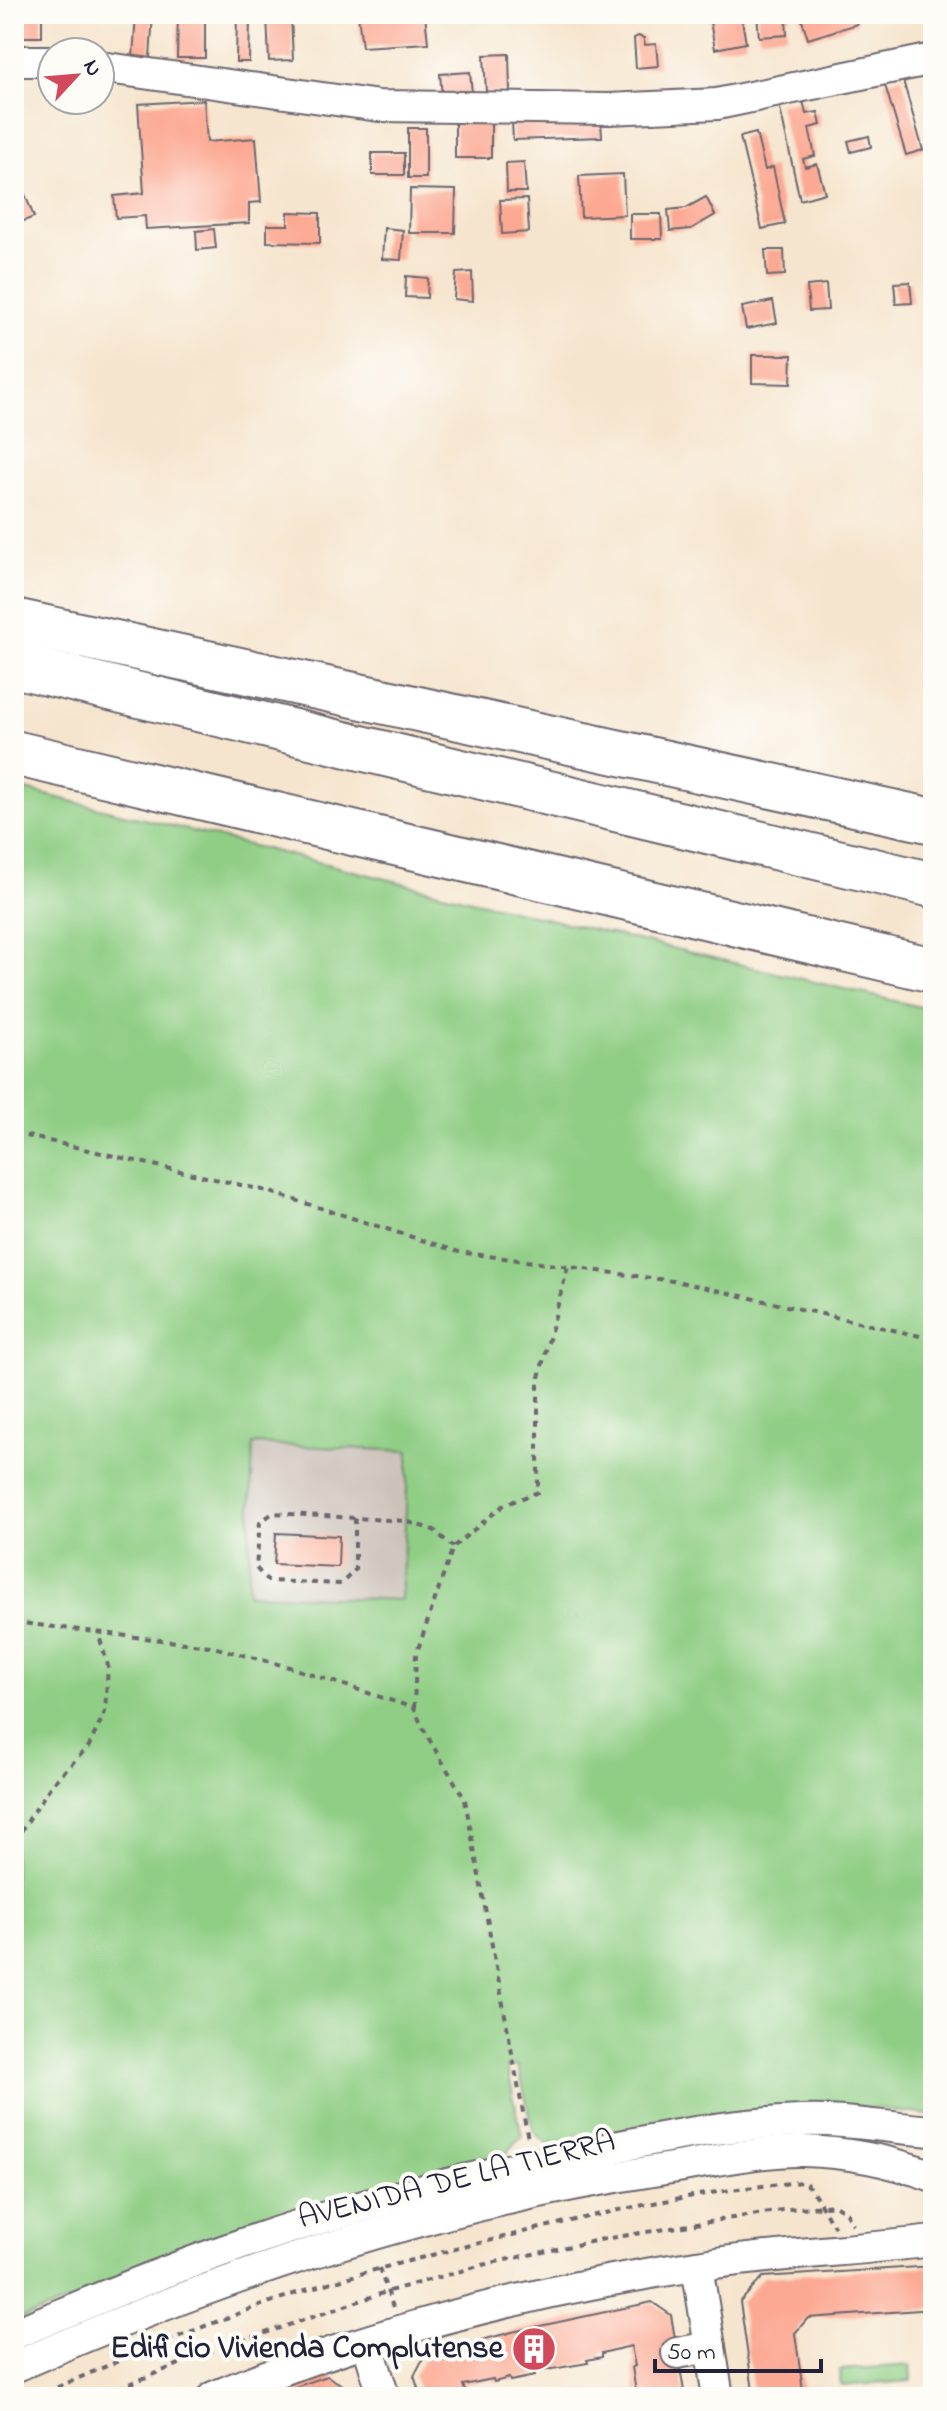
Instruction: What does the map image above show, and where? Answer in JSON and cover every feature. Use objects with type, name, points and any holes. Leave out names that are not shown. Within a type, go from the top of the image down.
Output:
[{"type":"highway","points":[[14,621],[933,821]]},
{"type":"highway","points":[[14,665],[933,885]]},
{"type":"highway","points":[[14,753],[933,970]]},
{"type":"street","points":[[116,69],[379,106],[609,109],[717,104],[933,59]]},
{"type":"street","points":[[14,61],[36,61]]},
{"type":"street","name":"AVENIDA DE LA TIERRA","points":[[14,2334],[105,2295],[340,2212],[468,2178],[636,2143],[727,2128],[850,2120],[933,2131]]},
{"type":"street","name":"AVENIDA DE LA TIERRA","points":[[14,2367],[117,2321],[349,2241],[553,2190],[640,2173],[799,2151],[848,2154],[904,2165],[933,2176]]},
{"type":"street","points":[[213,2397],[367,2342],[546,2293],[697,2266],[933,2241]]},
{"type":"street","points":[[697,2266],[718,2397]]},
{"type":"street","points":[[367,2342],[384,2397]]},
{"type":"street","points":[[677,2353],[710,2347]]},
{"type":"path","points":[[14,1133],[267,1191],[459,1252],[680,1282],[933,1339]]},
{"type":"path","points":[[533,2164],[465,1800],[423,1732],[414,1708],[416,1655],[453,1547],[504,1505],[538,1492],[538,1381],[568,1266]]},
{"type":"path","points":[[355,1518],[355,1570],[341,1584],[268,1581],[256,1568],[260,1522],[273,1513],[405,1521],[434,1530],[453,1547]]},
{"type":"path","points":[[14,1622],[209,1646],[289,1667],[414,1708]]},
{"type":"path","points":[[14,1842],[52,1784],[89,1746],[105,1712],[108,1666],[98,1632]]},
{"type":"path","points":[[35,2397],[218,2321],[379,2268],[574,2219],[653,2203],[804,2182],[813,2189],[829,2220],[860,2249]]},
{"type":"path","points":[[379,2268],[400,2332]]},
{"type":"shaded area","points":[[253,1444],[409,1451],[401,1601],[248,1594]]},
{"type":"green space","points":[[14,787],[933,1010],[933,2115],[858,2106],[809,2107],[697,2119],[548,2144],[534,2132],[518,2066],[507,2067],[522,2136],[505,2155],[14,2321]],"holes":[[[253,1444],[409,1451],[401,1600],[248,1594]]]},
{"type":"green space","points":[[910,2365],[911,2381],[841,2386],[840,2370]]},
{"type":"building","points":[[20,14],[42,14],[42,36],[19,37]]},
{"type":"building","points":[[136,14],[153,14],[150,58],[133,57]]},
{"type":"building","points":[[178,14],[205,15],[205,58],[177,58]]},
{"type":"building","points":[[237,14],[255,14],[255,19],[250,19],[249,62],[236,62]]},
{"type":"building","points":[[358,14],[425,14],[428,43],[362,47]]},
{"type":"building","points":[[741,14],[746,43],[715,49],[709,16]]},
{"type":"building","points":[[757,14],[790,14],[786,19],[787,35],[759,37]]},
{"type":"building","points":[[800,14],[854,14],[857,24],[808,39]]},
{"type":"building","points":[[291,15],[293,60],[269,61],[267,16]]},
{"type":"building","points":[[634,38],[644,38],[644,45],[656,44],[658,66],[636,68]]},
{"type":"building","points":[[509,54],[510,92],[486,93],[484,55]]},
{"type":"building","points":[[470,72],[472,94],[442,96],[440,74]]},
{"type":"building","points":[[902,77],[923,150],[906,155],[884,82]]},
{"type":"building","points":[[204,100],[207,142],[256,138],[261,202],[249,203],[249,223],[146,229],[145,216],[116,218],[114,196],[144,193],[138,104]]},
{"type":"building","points":[[803,100],[806,114],[818,112],[821,125],[809,128],[815,156],[803,159],[805,167],[817,164],[825,193],[800,200],[779,104]]},
{"type":"building","points":[[512,121],[601,121],[602,137],[513,140]]},
{"type":"building","points":[[455,122],[491,122],[491,158],[455,158]]},
{"type":"building","points":[[408,128],[426,128],[426,178],[408,178]]},
{"type":"building","points":[[756,133],[765,170],[773,167],[785,224],[762,229],[740,137]]},
{"type":"building","points":[[869,136],[871,147],[851,152],[848,141]]},
{"type":"building","points":[[372,153],[404,153],[404,175],[372,175]]},
{"type":"building","points":[[524,162],[526,192],[507,192],[506,163]]},
{"type":"building","points":[[623,174],[625,215],[581,217],[579,176]]},
{"type":"building","points":[[20,182],[34,217],[14,225],[14,183]]},
{"type":"building","points":[[410,189],[456,190],[455,233],[409,233]]},
{"type":"building","points":[[706,197],[715,215],[691,229],[670,231],[668,210],[686,208]]},
{"type":"building","points":[[527,199],[529,232],[502,234],[500,200]]},
{"type":"building","points":[[288,212],[320,213],[320,243],[267,242],[267,225],[288,225]]},
{"type":"building","points":[[630,214],[661,214],[662,239],[630,239]]},
{"type":"building","points":[[384,228],[403,230],[401,260],[382,259]]},
{"type":"building","points":[[214,229],[216,248],[197,250],[196,231]]},
{"type":"building","points":[[765,250],[784,250],[785,275],[767,276]]},
{"type":"building","points":[[472,272],[473,301],[454,299],[456,273]]},
{"type":"building","points":[[406,276],[428,278],[427,298],[405,297]]},
{"type":"building","points":[[910,282],[912,303],[896,304],[894,283]]},
{"type":"building","points":[[826,284],[828,310],[809,311],[807,286]]},
{"type":"building","points":[[773,301],[777,323],[746,329],[742,307]]},
{"type":"building","points":[[752,355],[792,355],[791,384],[752,383]]},
{"type":"building","points":[[276,1533],[339,1536],[338,1567],[274,1564]]},
{"type":"building","points":[[933,2266],[933,2309],[808,2318],[795,2333],[804,2397],[754,2397],[740,2302],[763,2277]]},
{"type":"building","name":"Edificio Vivienda Complutense","points":[[652,2302],[671,2315],[685,2397],[640,2397],[639,2391],[636,2392],[631,2346],[602,2353],[602,2357],[587,2360],[588,2363],[534,2372],[535,2376],[463,2385],[467,2397],[421,2397],[414,2376],[425,2355],[512,2332]]},
{"type":"building","points":[[327,2376],[356,2393],[357,2397],[266,2397]]},
{"type":"place","name":"Edificio Vivienda Complutense","points":[[534,2349]]}]
